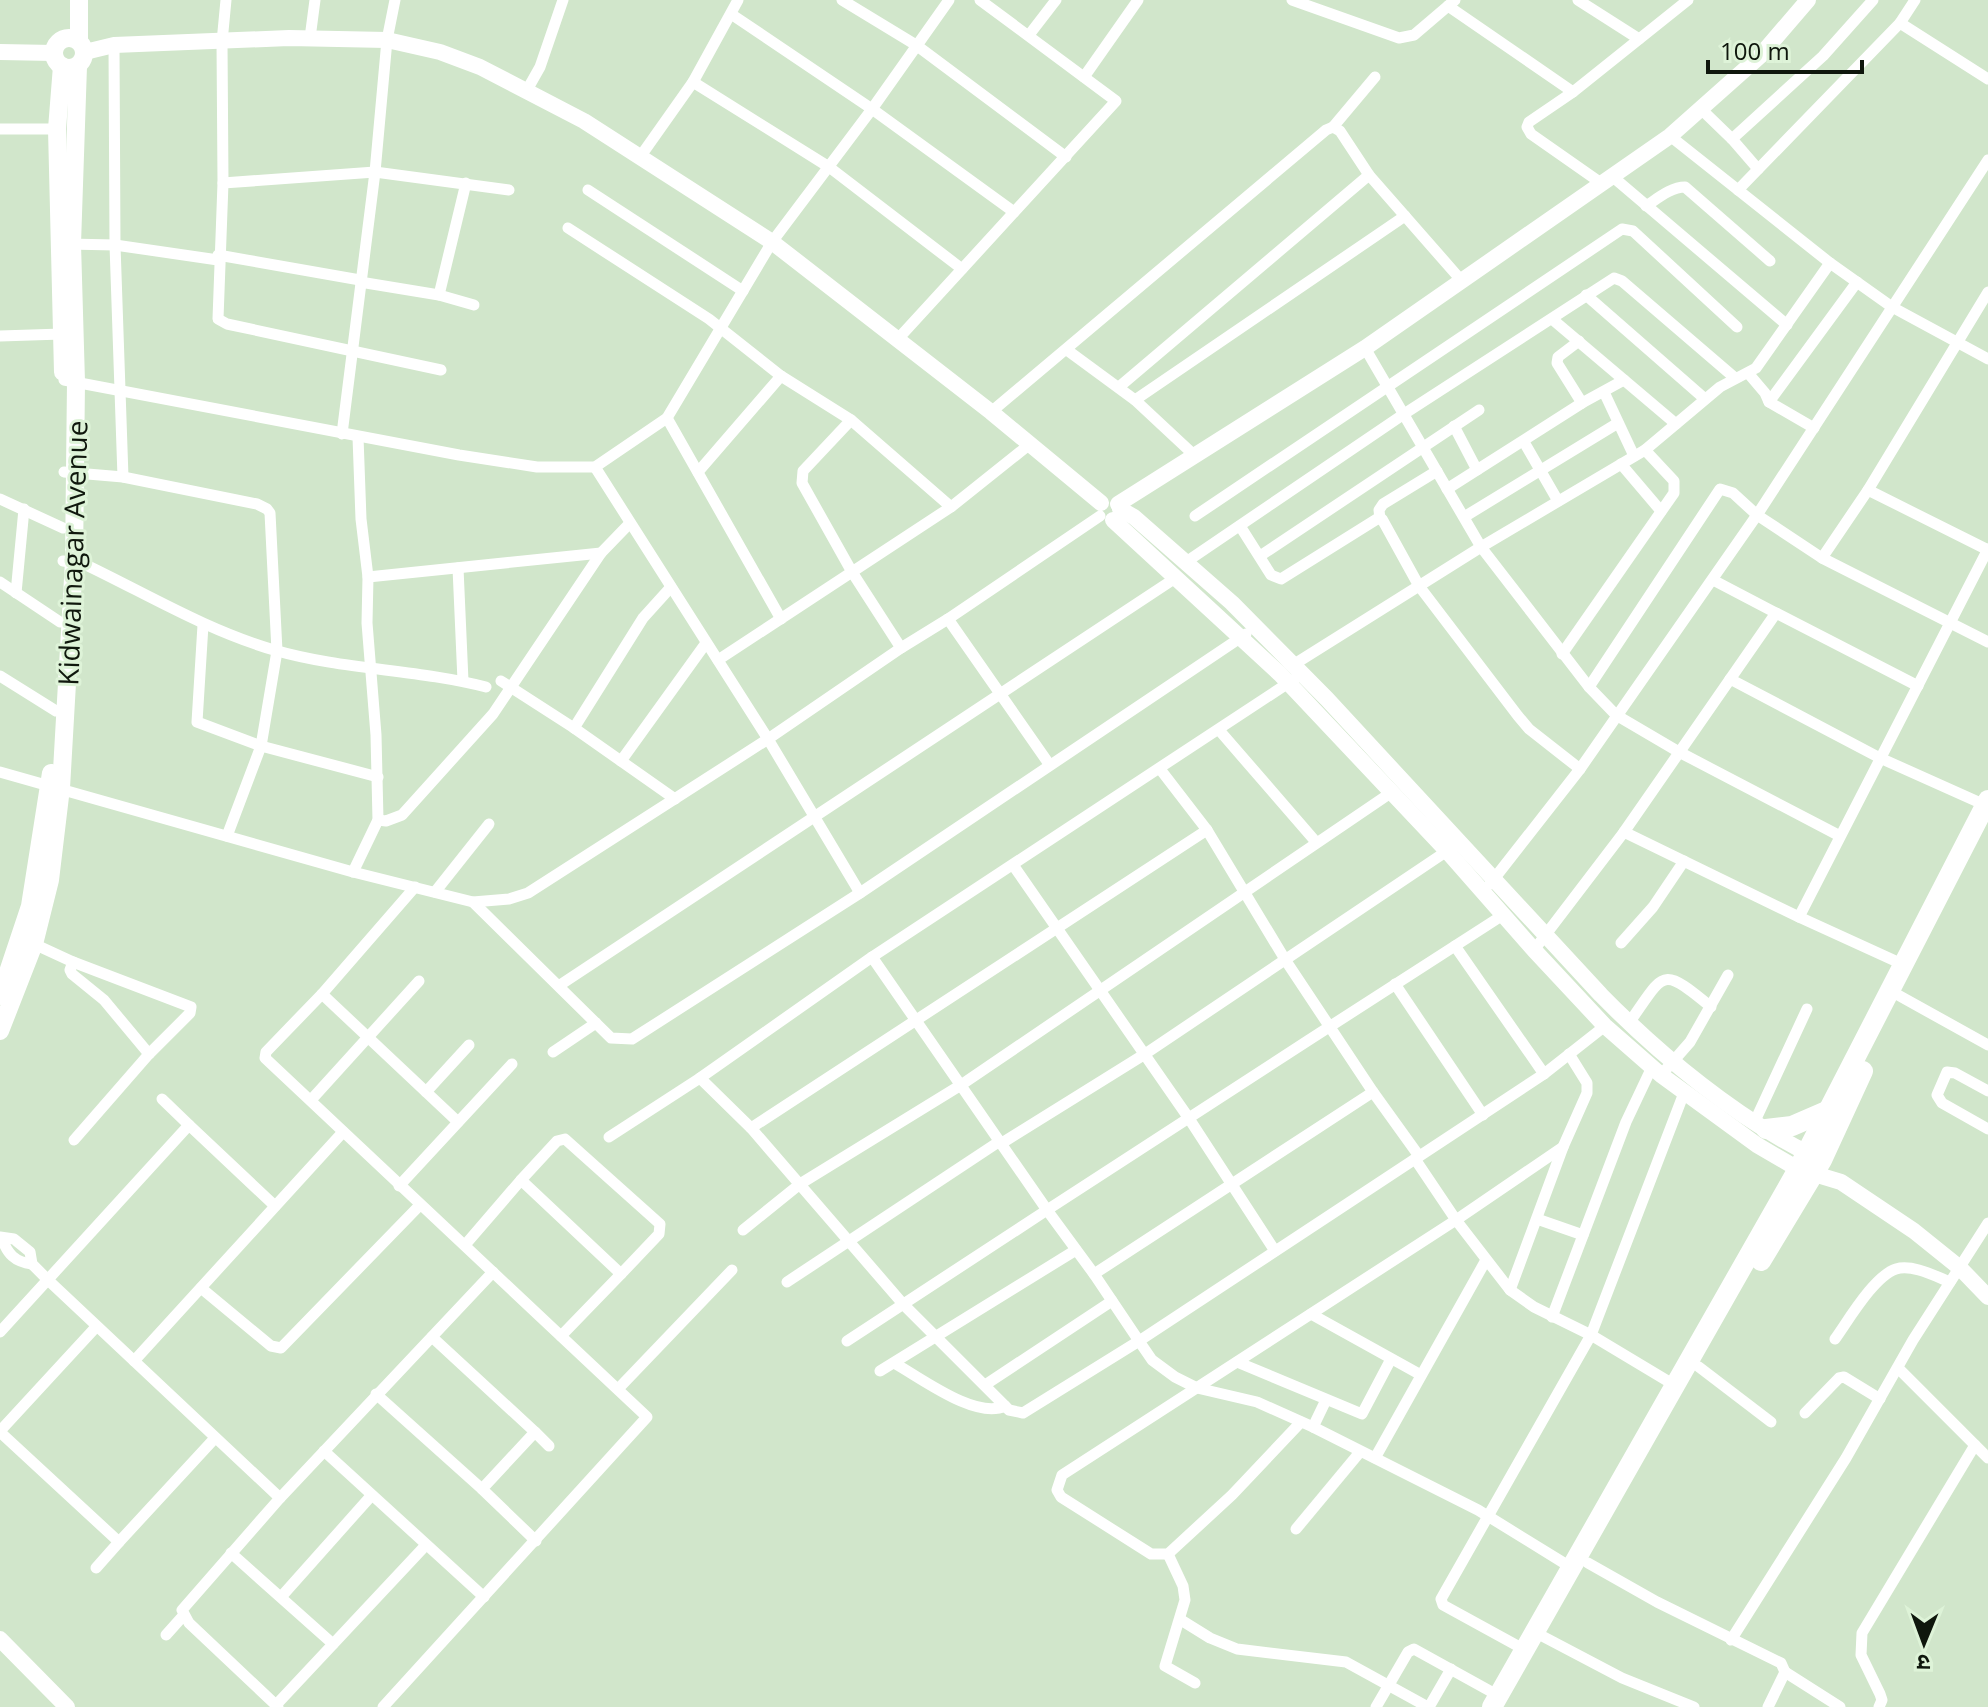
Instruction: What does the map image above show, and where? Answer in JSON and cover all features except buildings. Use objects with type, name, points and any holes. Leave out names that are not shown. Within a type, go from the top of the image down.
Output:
[{"type":"highway","points":[[1498,1703],[1525,1650],[1580,1566],[1699,1367],[1810,1164],[1893,992],[1902,964],[1987,809]]},
{"type":"highway","points":[[1498,1703],[1544,1637],[1676,1386],[1810,1164],[1829,1110],[1987,809]]},
{"type":"highway","points":[[1760,1125],[1792,1126],[1829,1110]]},
{"type":"main road","name":"Kidwainagar Avenue","points":[[68,0],[70,53],[62,334],[70,381]]},
{"type":"main road","name":"Kidwainagar Avenue","points":[[0,1031],[34,944],[50,880],[70,472],[65,244],[57,129],[79,0]]},
{"type":"main road","name":"Kidwainagar Avenue","points":[[0,996],[30,906],[56,786],[60,622],[68,561],[63,528],[70,472]]},
{"type":"street","points":[[226,0],[222,42],[223,183],[218,319],[227,324],[441,370]]},
{"type":"street","points":[[310,38],[315,0]]},
{"type":"street","points":[[342,434],[375,172],[387,40],[395,0]]},
{"type":"street","points":[[640,157],[693,82],[738,0]]},
{"type":"street","points":[[842,0],[916,45],[1066,157]]},
{"type":"street","points":[[70,381],[358,437],[537,467],[595,467],[667,418],[772,242],[949,0]]},
{"type":"street","points":[[897,340],[1116,101],[980,0]]},
{"type":"street","points":[[1029,35],[1056,0]]},
{"type":"street","points":[[1084,77],[1138,0]]},
{"type":"street","points":[[1292,0],[1399,38],[1414,35],[1452,3],[1573,92]]},
{"type":"street","points":[[1578,0],[1639,39]]},
{"type":"street","points":[[1688,0],[1573,92],[1529,122],[1527,127],[1531,134],[1646,206],[1787,325]]},
{"type":"street","points":[[0,772],[353,872],[473,902],[509,899],[528,893],[768,739],[1194,455],[1365,348],[1607,180],[1670,136],[1701,109],[1760,56],[1808,0]]},
{"type":"street","points":[[1732,139],[1823,56],[1873,0]]},
{"type":"street","points":[[1738,190],[1900,23],[1915,0]]},
{"type":"street","points":[[527,90],[540,67],[559,1]]},
{"type":"street","points":[[731,14],[872,109],[1014,212]]},
{"type":"street","points":[[1900,23],[1988,79]]},
{"type":"street","points":[[0,52],[70,53],[114,45],[310,38],[387,40],[440,52],[480,67],[584,121],[772,242],[991,412],[1182,570],[1295,674],[1495,878],[1629,1023],[1675,1063],[1810,1164],[1914,1231],[1955,1275],[1988,1297]]},
{"type":"street","points":[[114,45],[115,245],[123,477]]},
{"type":"street","points":[[991,412],[1333,127],[1375,77]]},
{"type":"street","points":[[693,82],[829,167],[962,269]]},
{"type":"street","points":[[1701,109],[1758,169]]},
{"type":"street","points":[[1333,127],[1340,131],[1369,175],[1461,280]]},
{"type":"street","points":[[0,129],[57,129]]},
{"type":"street","points":[[1670,136],[1830,263],[1892,307],[1988,359]]},
{"type":"street","points":[[1482,892],[1580,769],[1713,580],[1988,160]]},
{"type":"street","points":[[223,183],[375,172],[509,190]]},
{"type":"street","points":[[1119,387],[1369,175]]},
{"type":"street","points":[[439,295],[466,183]]},
{"type":"street","points":[[1646,206],[1680,186],[1685,187],[1770,261]]},
{"type":"street","points":[[588,190],[743,291]]},
{"type":"street","points":[[1135,400],[1405,216]]},
{"type":"street","points":[[568,228],[720,329],[781,376],[851,420],[951,507]]},
{"type":"street","points":[[1195,516],[1622,229],[1633,231],[1737,327]]},
{"type":"street","points":[[65,244],[115,245],[218,257],[439,295],[474,305]]},
{"type":"street","points":[[609,1137],[700,1078],[872,957],[1219,730],[1419,586],[1639,453],[1705,399],[1756,368],[1830,263]]},
{"type":"street","points":[[560,985],[1002,694],[1404,414],[1609,280],[1619,279],[1735,378]]},
{"type":"street","points":[[1769,402],[1857,282]]},
{"type":"street","points":[[1822,558],[1868,490],[1988,292]]},
{"type":"street","points":[[1586,295],[1705,399]]},
{"type":"street","points":[[1552,319],[1676,424]]},
{"type":"street","points":[[0,336],[62,334]]},
{"type":"street","points":[[1579,341],[1558,357],[1557,363],[1582,403]]},
{"type":"street","points":[[1365,348],[1481,547],[1562,654],[1616,715],[1679,752],[1840,836]]},
{"type":"street","points":[[1067,350],[1135,400],[1194,455]]},
{"type":"street","points":[[1748,373],[1769,402],[1814,428]]},
{"type":"street","points":[[698,472],[781,376]]},
{"type":"street","points":[[1447,489],[1582,403],[1624,380]]},
{"type":"street","points":[[1562,654],[1676,486],[1639,453],[1618,423],[1604,392]]},
{"type":"street","points":[[1260,556],[1479,410]]},
{"type":"street","points":[[667,418],[781,619]]},
{"type":"street","points":[[851,420],[803,471],[801,477],[804,488],[852,572],[901,648]]},
{"type":"street","points":[[1464,517],[1618,423]]},
{"type":"street","points":[[1454,426],[1477,470]]},
{"type":"street","points":[[353,872],[378,820],[368,577],[361,519],[358,437]]},
{"type":"street","points":[[1524,442],[1558,501]]},
{"type":"street","points":[[718,660],[951,507],[1030,444]]},
{"type":"street","points":[[1621,464],[1661,511]]},
{"type":"street","points":[[595,467],[768,739],[860,893]]},
{"type":"street","points":[[1380,519],[1379,510],[1383,504],[1437,471]]},
{"type":"street","points":[[70,472],[123,477],[257,504],[270,513],[277,651],[261,746],[227,836]]},
{"type":"street","points":[[1589,687],[1720,489],[1733,493],[1757,515],[1822,558],[1952,621],[1988,642]]},
{"type":"street","points":[[1799,917],[1988,549],[1868,490]]},
{"type":"street","points":[[0,499],[63,528]]},
{"type":"street","points":[[16,593],[24,509]]},
{"type":"street","points":[[1240,526],[1276,579],[1287,578],[1380,519]]},
{"type":"street","points":[[1380,519],[1384,520],[1419,586],[1529,729],[1580,769]]},
{"type":"street","points":[[378,820],[395,818],[408,810],[493,714],[506,685],[601,553],[630,523]]},
{"type":"street","points":[[368,577],[601,553]]},
{"type":"street","points":[[68,561],[127,584],[203,625],[277,651],[486,687]]},
{"type":"street","points":[[458,568],[463,681]]},
{"type":"street","points":[[1713,580],[1918,686]]},
{"type":"street","points":[[0,582],[60,622]]},
{"type":"street","points":[[574,728],[643,618],[671,587]]},
{"type":"street","points":[[1534,950],[1624,832],[1776,613]]},
{"type":"street","points":[[948,619],[1049,764]]},
{"type":"street","points":[[203,625],[197,722],[261,746],[378,777]]},
{"type":"street","points":[[473,902],[611,1038],[632,1039],[860,893],[1249,632]]},
{"type":"street","points":[[621,761],[706,643]]},
{"type":"street","points":[[1295,674],[1392,792],[1605,1026],[1684,1093],[1757,1145],[1810,1164]]},
{"type":"street","points":[[0,676],[56,711]]},
{"type":"street","points":[[1730,679],[1880,758],[1987,809]]},
{"type":"street","points":[[506,685],[675,799]]},
{"type":"street","points":[[1219,730],[1316,842]]},
{"type":"street","points":[[1160,769],[1207,830],[1286,961],[1456,1220],[1510,1290],[1676,1386]]},
{"type":"street","points":[[743,1230],[800,1184],[961,1085],[1392,792]]},
{"type":"street","points":[[435,892],[489,824]]},
{"type":"street","points":[[751,1128],[1207,830]]},
{"type":"street","points":[[1624,832],[1902,964]]},
{"type":"street","points":[[787,1282],[1001,1142],[1145,1054],[1447,851]]},
{"type":"street","points":[[1621,943],[1653,907],[1684,861]]},
{"type":"street","points":[[1013,865],[1188,1117],[1275,1251]]},
{"type":"street","points":[[383,1707],[647,1420],[646,1415],[399,1186],[264,1055],[415,887]]},
{"type":"street","points":[[847,1341],[1503,915]]},
{"type":"street","points":[[34,944],[191,1007],[190,1013],[149,1054],[74,1140]]},
{"type":"street","points":[[1455,946],[1544,1074]]},
{"type":"street","points":[[872,957],[1152,1360],[1197,1388],[1257,1402],[1375,1458],[1580,1566],[1781,1663],[1785,1672],[1840,1707]]},
{"type":"street","points":[[73,962],[72,974],[104,1000],[149,1054]]},
{"type":"street","points":[[1552,1317],[1634,1103],[1657,1071],[1675,1063],[1728,975]]},
{"type":"street","points":[[1629,1023],[1657,984],[1669,978],[1679,980],[1711,1007]]},
{"type":"street","points":[[311,1100],[419,981]]},
{"type":"street","points":[[1395,984],[1483,1115]]},
{"type":"street","points":[[1893,992],[1988,1045]]},
{"type":"street","points":[[322,994],[458,1122]]},
{"type":"street","points":[[1760,1125],[1807,1009]]},
{"type":"street","points":[[553,1052],[596,1023]]},
{"type":"street","points":[[700,1078],[751,1128],[903,1304],[1005,1406],[1017,1414],[1139,1341],[1483,1115],[1544,1074],[1605,1026]]},
{"type":"street","points":[[426,1092],[469,1045]]},
{"type":"street","points":[[1510,1290],[1563,1147],[1587,1093],[1587,1083],[1569,1054]]},
{"type":"street","points":[[399,1186],[512,1064]]},
{"type":"street","points":[[1988,1091],[1955,1073],[1947,1072],[1937,1095],[1942,1103],[1988,1129]]},
{"type":"street","points":[[1094,1274],[1373,1092]]},
{"type":"street","points":[[1525,1650],[1440,1602],[1471,1542],[1591,1335],[1684,1093]]},
{"type":"street","points":[[162,1099],[275,1206]]},
{"type":"street","points":[[0,1332],[189,1125]]},
{"type":"street","points":[[134,1361],[343,1132]]},
{"type":"street","points":[[465,1245],[557,1141],[565,1139],[660,1224],[659,1234],[561,1336]]},
{"type":"street","points":[[1301,1422],[1232,1495],[1168,1554],[1151,1554],[1061,1497],[1057,1490],[1062,1475],[1456,1220],[1563,1147]]},
{"type":"street","points":[[521,1180],[621,1274]]},
{"type":"street","points":[[201,1288],[271,1346],[281,1348],[420,1205]]},
{"type":"street","points":[[1537,1219],[1583,1235]]},
{"type":"street","points":[[1731,1640],[1846,1458],[1988,1223]]},
{"type":"street","points":[[1,1238],[14,1239],[30,1252],[32,1264],[48,1280],[280,1498]]},
{"type":"street","points":[[880,1371],[1076,1250]]},
{"type":"street","points":[[1375,1458],[1486,1260]]},
{"type":"street","points":[[1835,1339],[1877,1282],[1898,1268],[1955,1275]]},
{"type":"street","points":[[618,1389],[732,1270]]},
{"type":"street","points":[[166,1635],[183,1616],[184,1606],[280,1498],[493,1272]]},
{"type":"street","points":[[985,1385],[1112,1301]]},
{"type":"street","points":[[1311,1314],[1421,1375]]},
{"type":"street","points":[[96,1327],[0,1431],[119,1542]]},
{"type":"street","points":[[432,1337],[549,1446]]},
{"type":"street","points":[[1237,1362],[1362,1414],[1391,1359]]},
{"type":"street","points":[[894,1363],[974,1407],[995,1411],[1005,1406]]},
{"type":"street","points":[[1699,1367],[1771,1422]]},
{"type":"street","points":[[1898,1368],[1988,1458]]},
{"type":"street","points":[[1805,1413],[1839,1378],[1844,1377],[1880,1399]]},
{"type":"street","points":[[376,1394],[536,1541]]},
{"type":"street","points":[[1313,1427],[1326,1400]]},
{"type":"street","points":[[482,1489],[535,1432]]},
{"type":"street","points":[[96,1568],[215,1438]]},
{"type":"street","points":[[1879,1707],[1882,1700],[1880,1694],[1861,1655],[1862,1633],[1975,1445]]},
{"type":"street","points":[[324,1451],[484,1597]]},
{"type":"street","points":[[1296,1529],[1360,1452]]},
{"type":"street","points":[[281,1597],[371,1496]]},
{"type":"street","points":[[183,1616],[277,1706],[425,1546]]},
{"type":"street","points":[[231,1553],[333,1644]]},
{"type":"street","points":[[1168,1554],[1185,1594],[1181,1620],[1165,1666],[1195,1683]]},
{"type":"street","points":[[1181,1620],[1226,1646],[1249,1652],[1339,1660],[1428,1707],[1451,1669]]},
{"type":"street","points":[[1544,1637],[1674,1703],[1694,1707]]},
{"type":"street","points":[[0,1639],[67,1707]]},
{"type":"street","points":[[1376,1707],[1411,1650],[1417,1650],[1451,1669],[1498,1703]]},
{"type":"street","points":[[1768,1707],[1785,1672]]}]
